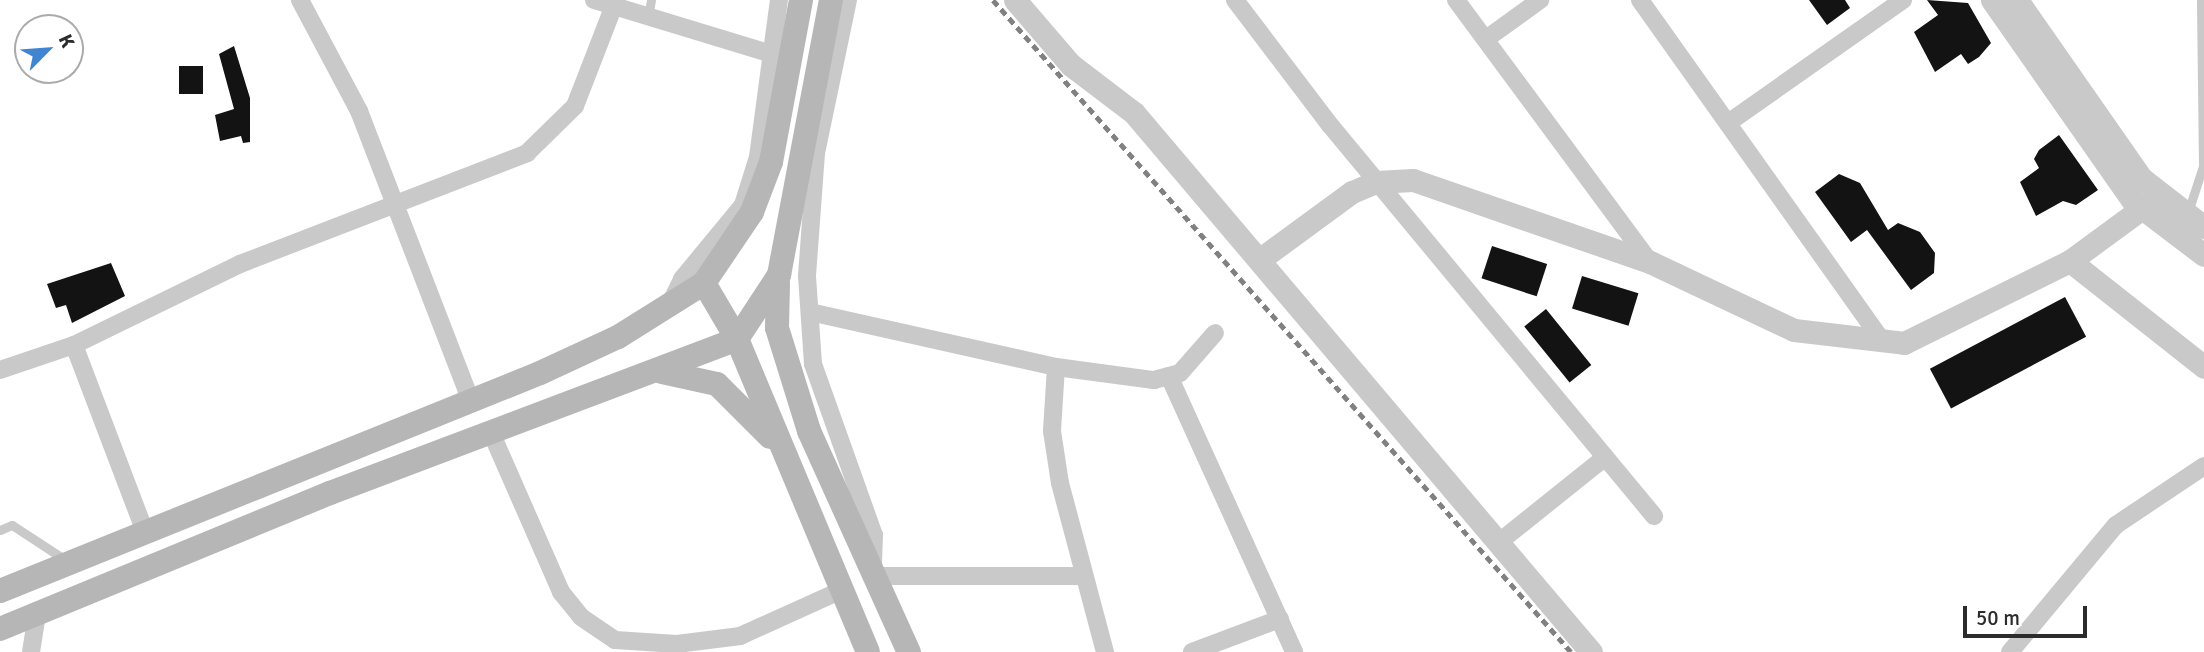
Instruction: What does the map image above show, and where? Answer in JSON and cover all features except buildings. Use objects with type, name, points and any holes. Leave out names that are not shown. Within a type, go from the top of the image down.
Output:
[{"type":"main road","points":[[0,591],[144,529],[471,401],[618,337],[669,308],[704,283],[752,212],[771,162],[801,0]]},
{"type":"main road","points":[[831,0],[779,275],[778,328],[787,370],[909,652]]},
{"type":"main road","points":[[0,629],[490,430],[658,371],[737,339],[779,275]]},
{"type":"main road","points":[[704,283],[737,339],[868,652]]},
{"type":"main road","points":[[658,371],[717,384],[742,403],[789,462]]},
{"type":"main road","points":[[842,590],[874,573]]},
{"type":"street","points":[[300,0],[359,111],[471,401]]},
{"type":"street","points":[[594,0],[613,8],[649,9],[772,54]]},
{"type":"street","points":[[669,308],[682,279],[743,205],[758,157],[779,0]]},
{"type":"street","points":[[848,0],[816,153],[810,312],[813,365],[874,535],[874,573],[1080,576]]},
{"type":"street","points":[[1014,0],[1071,65],[1134,113],[1591,652]]},
{"type":"street","points":[[1456,0],[1650,262]]},
{"type":"street","points":[[1486,39],[1540,0]]},
{"type":"street","points":[[1640,0],[1883,342]]},
{"type":"street","points":[[1728,123],[1903,0]]},
{"type":"street","points":[[1992,0],[2094,152],[2152,202],[2204,255]]},
{"type":"street","points":[[2017,0],[2141,177],[2152,202],[2195,220]]},
{"type":"street","points":[[1245,4],[1376,182],[1654,516]]},
{"type":"street","points":[[0,370],[74,345],[240,264],[513,160],[553,133],[584,91],[613,8]]},
{"type":"street","points":[[1259,260],[1352,192],[1376,182],[1413,180],[1650,262],[1794,330],[1904,343],[2070,261],[2152,202]]},
{"type":"street","points":[[2070,261],[2204,367]]},
{"type":"street","points":[[810,312],[1056,367],[1169,376],[1199,359],[1214,333]]},
{"type":"street","points":[[74,345],[144,529]]},
{"type":"street","points":[[1056,367],[1052,431],[1080,576],[1105,652]]},
{"type":"street","points":[[1169,376],[1294,652]]},
{"type":"street","points":[[490,430],[561,592],[581,617],[615,640],[677,644],[740,636],[842,590]]},
{"type":"street","points":[[1498,543],[1604,458]]},
{"type":"street","points":[[2010,652],[2116,525],[2204,466]]},
{"type":"street","points":[[31,652],[37,615]]},
{"type":"street","points":[[1192,652],[1280,619]]},
{"type":"lane","points":[[2195,220],[2203,166],[2201,0]]},
{"type":"lane","points":[[0,530],[12,525],[68,562]]},
{"type":"railway","points":[[993,0],[1571,652]]}]
